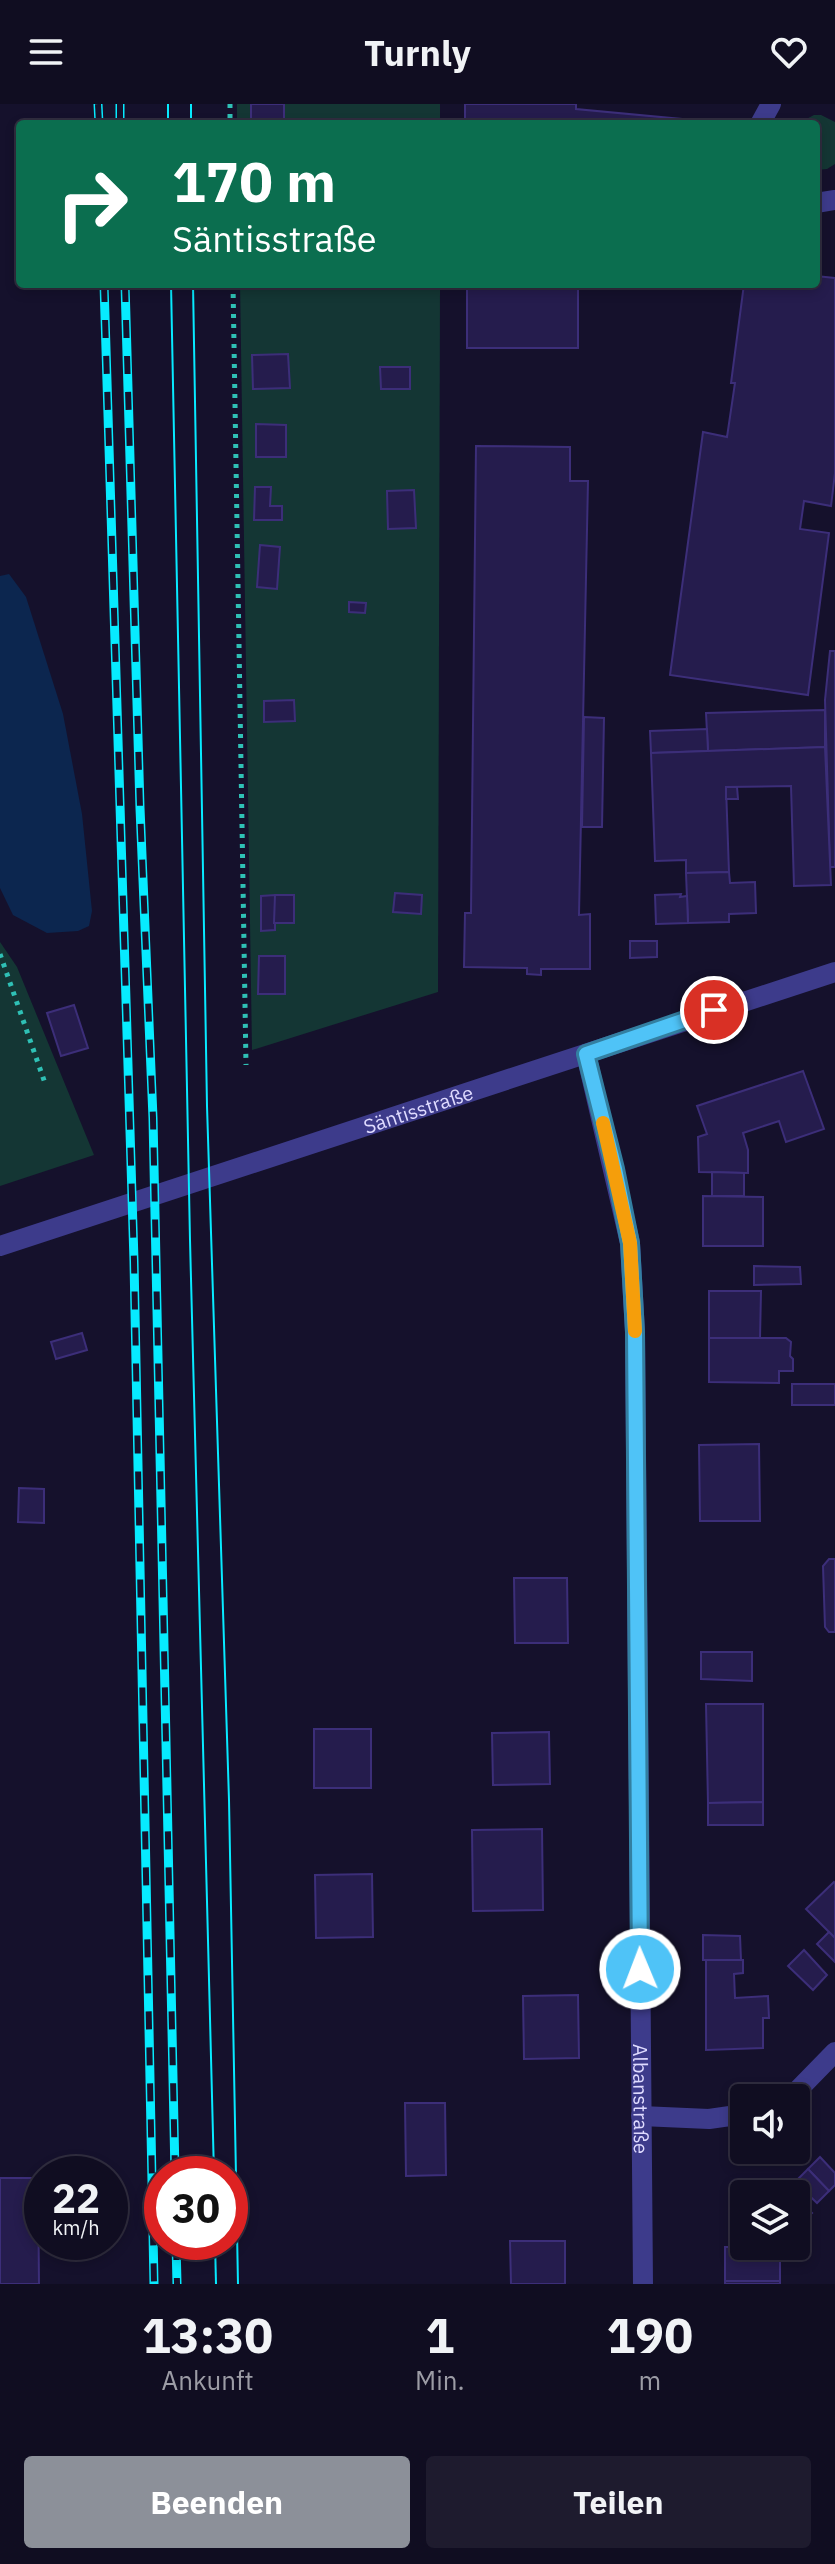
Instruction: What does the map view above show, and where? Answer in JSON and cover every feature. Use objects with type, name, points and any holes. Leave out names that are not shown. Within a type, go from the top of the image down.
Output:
[{"type":"street","name":"Säntisstraße","points":[[0,1246],[835,972]]},
{"type":"street","name":"Albanstraße","points":[[586,1054],[630,1243],[635,1363],[643,2284]]},
{"type":"street","points":[[804,2084],[835,2052]]},
{"type":"street","points":[[641,2116],[709,2119],[730,2116]]},
{"type":"path","points":[[233,288],[246,1065]]},
{"type":"path","points":[[0,954],[46,1086]]},
{"type":"green space","points":[[237,104],[440,104],[440,120],[237,120]]},
{"type":"green space","points":[[821,115],[835,122],[835,164],[827,169],[820,170],[820,120],[805,120]]},
{"type":"green space","points":[[240,288],[440,288],[438,992],[252,1050]]},
{"type":"green space","points":[[0,942],[17,967],[94,1155],[0,1186]]},
{"type":"water","points":[[9,574],[26,597],[63,714],[82,814],[92,911],[89,926],[78,931],[47,933],[13,915],[0,888],[0,576]]},
{"type":"building","points":[[251,104],[284,104],[284,120],[251,120]]},
{"type":"building","points":[[465,104],[576,104],[576,109],[692,120],[465,120]]},
{"type":"building","points":[[820,276],[835,278],[835,473],[831,506],[804,501],[800,529],[829,533],[808,695],[670,675],[703,432],[727,437],[735,383],[731,383],[743,288],[820,288]]},
{"type":"building","points":[[467,288],[578,288],[578,348],[467,348]]},
{"type":"building","points":[[288,354],[290,388],[253,389],[252,355]]},
{"type":"building","points":[[380,367],[410,367],[410,389],[381,389]]},
{"type":"building","points":[[256,424],[286,425],[286,457],[256,457]]},
{"type":"building","points":[[476,446],[570,447],[570,481],[588,481],[579,915],[590,914],[590,969],[541,969],[541,975],[527,974],[527,968],[464,967],[465,913],[471,913]]},
{"type":"building","points":[[255,487],[271,487],[270,506],[282,506],[282,520],[254,520]]},
{"type":"building","points":[[414,490],[416,528],[388,529],[387,491]]},
{"type":"building","points":[[260,545],[280,547],[277,589],[257,587]]},
{"type":"building","points":[[349,602],[366,603],[365,613],[349,612]]},
{"type":"building","points":[[830,651],[835,651],[835,867],[830,867],[825,700]]},
{"type":"building","points":[[294,700],[295,721],[264,722],[264,701]]},
{"type":"building","points":[[825,710],[825,747],[708,751],[706,713]]},
{"type":"building","points":[[584,717],[604,718],[602,827],[582,827]]},
{"type":"building","points":[[707,729],[708,751],[651,753],[650,731]]},
{"type":"building","points":[[825,747],[831,885],[794,886],[791,786],[726,787],[729,872],[686,873],[686,860],[655,861],[651,753]]},
{"type":"building","points":[[726,787],[737,787],[738,799],[726,799]]},
{"type":"building","points":[[729,872],[730,883],[755,882],[756,913],[729,914],[729,922],[688,923],[686,873]]},
{"type":"building","points":[[395,893],[422,895],[421,914],[393,912]]},
{"type":"building","points":[[681,894],[680,897],[687,896],[688,923],[656,924],[655,895]]},
{"type":"building","points":[[275,895],[275,930],[261,931],[261,896]]},
{"type":"building","points":[[275,895],[294,895],[294,923],[274,923]]},
{"type":"building","points":[[630,941],[657,941],[657,957],[630,958]]},
{"type":"building","points":[[259,956],[285,956],[285,994],[258,994]]},
{"type":"building","points":[[74,1005],[88,1048],[61,1056],[47,1013]]},
{"type":"building","points":[[803,1071],[824,1129],[786,1142],[779,1121],[743,1133],[748,1150],[748,1173],[699,1172],[698,1137],[707,1134],[697,1106]]},
{"type":"building","points":[[712,1172],[744,1173],[744,1196],[712,1196]]},
{"type":"building","points":[[703,1196],[763,1197],[763,1246],[703,1246]]},
{"type":"building","points":[[754,1266],[800,1267],[801,1284],[754,1285]]},
{"type":"building","points":[[709,1291],[761,1291],[760,1338],[709,1338]]},
{"type":"building","points":[[82,1333],[87,1350],[56,1359],[51,1342]]},
{"type":"building","points":[[709,1338],[786,1338],[791,1342],[793,1371],[779,1371],[779,1383],[709,1382]]},
{"type":"building","points":[[792,1384],[835,1384],[835,1405],[792,1405]]},
{"type":"building","points":[[759,1444],[760,1521],[700,1521],[699,1445]]},
{"type":"building","points":[[19,1488],[44,1489],[44,1523],[18,1522]]},
{"type":"building","points":[[829,1559],[835,1559],[835,1632],[829,1632],[825,1627],[823,1566]]},
{"type":"building","points":[[514,1578],[567,1578],[568,1643],[515,1643]]},
{"type":"building","points":[[701,1652],[752,1652],[752,1681],[701,1679]]},
{"type":"building","points":[[706,1704],[763,1704],[763,1802],[708,1803]]},
{"type":"building","points":[[314,1729],[371,1729],[371,1788],[314,1788]]},
{"type":"building","points":[[549,1732],[550,1784],[493,1785],[492,1733]]},
{"type":"building","points":[[763,1802],[763,1825],[708,1825],[708,1803]]},
{"type":"building","points":[[542,1829],[543,1910],[473,1911],[472,1830]]},
{"type":"building","points":[[372,1874],[373,1937],[316,1938],[315,1875]]},
{"type":"building","points":[[835,1883],[835,1938],[806,1909]]},
{"type":"building","points":[[829,1932],[835,1938],[835,1962],[817,1944]]},
{"type":"building","points":[[703,1935],[740,1936],[741,1960],[703,1960]]},
{"type":"building","points":[[804,1950],[827,1975],[813,1990],[788,1966]]},
{"type":"building","points":[[706,1960],[743,1960],[743,1973],[734,1974],[735,1998],[768,1996],[769,2018],[763,2018],[763,2048],[706,2050]]},
{"type":"building","points":[[578,1995],[579,2058],[524,2059],[523,1996]]},
{"type":"building","points":[[405,2103],[445,2103],[446,2175],[406,2176]]},
{"type":"building","points":[[820,2157],[835,2173],[835,2185],[829,2191],[808,2169]]},
{"type":"building","points":[[808,2169],[829,2191],[817,2203],[810,2196],[810,2180],[797,2180]]},
{"type":"building","points":[[0,2178],[24,2178],[24,2260],[39,2260],[39,2284],[0,2284]]},
{"type":"building","points":[[510,2241],[565,2241],[565,2284],[511,2284]]},
{"type":"building","points":[[725,2247],[730,2247],[730,2260],[780,2260],[780,2281],[725,2281]]},
{"type":"building","points":[[725,2281],[780,2281],[780,2284],[725,2284]]},
{"type":"tram line","points":[[168,104],[168,120]]},
{"type":"tram line","points":[[191,104],[191,120]]},
{"type":"tram line","points":[[171,288],[190,1240],[214,2156]]},
{"type":"tram line","points":[[193,288],[207,1106],[229,1800],[238,2284]]},
{"type":"tram line","points":[[215,2260],[216,2284]]},
{"type":"railway","points":[[98,104],[99,120]]},
{"type":"railway","points":[[120,104],[120,120]]},
{"type":"railway","points":[[104,288],[134,1261],[154,2284]]},
{"type":"railway","points":[[125,288],[140,808],[153,1118],[175,2156]]},
{"type":"railway","points":[[176,2260],[177,2284]]},
{"type":"slow traffic","points":[[603,1123],[630,1243],[635,1331]]},
{"type":"route","points":[[640,1969],[635,1332],[630,1243],[586,1054],[714,1010]]}]
